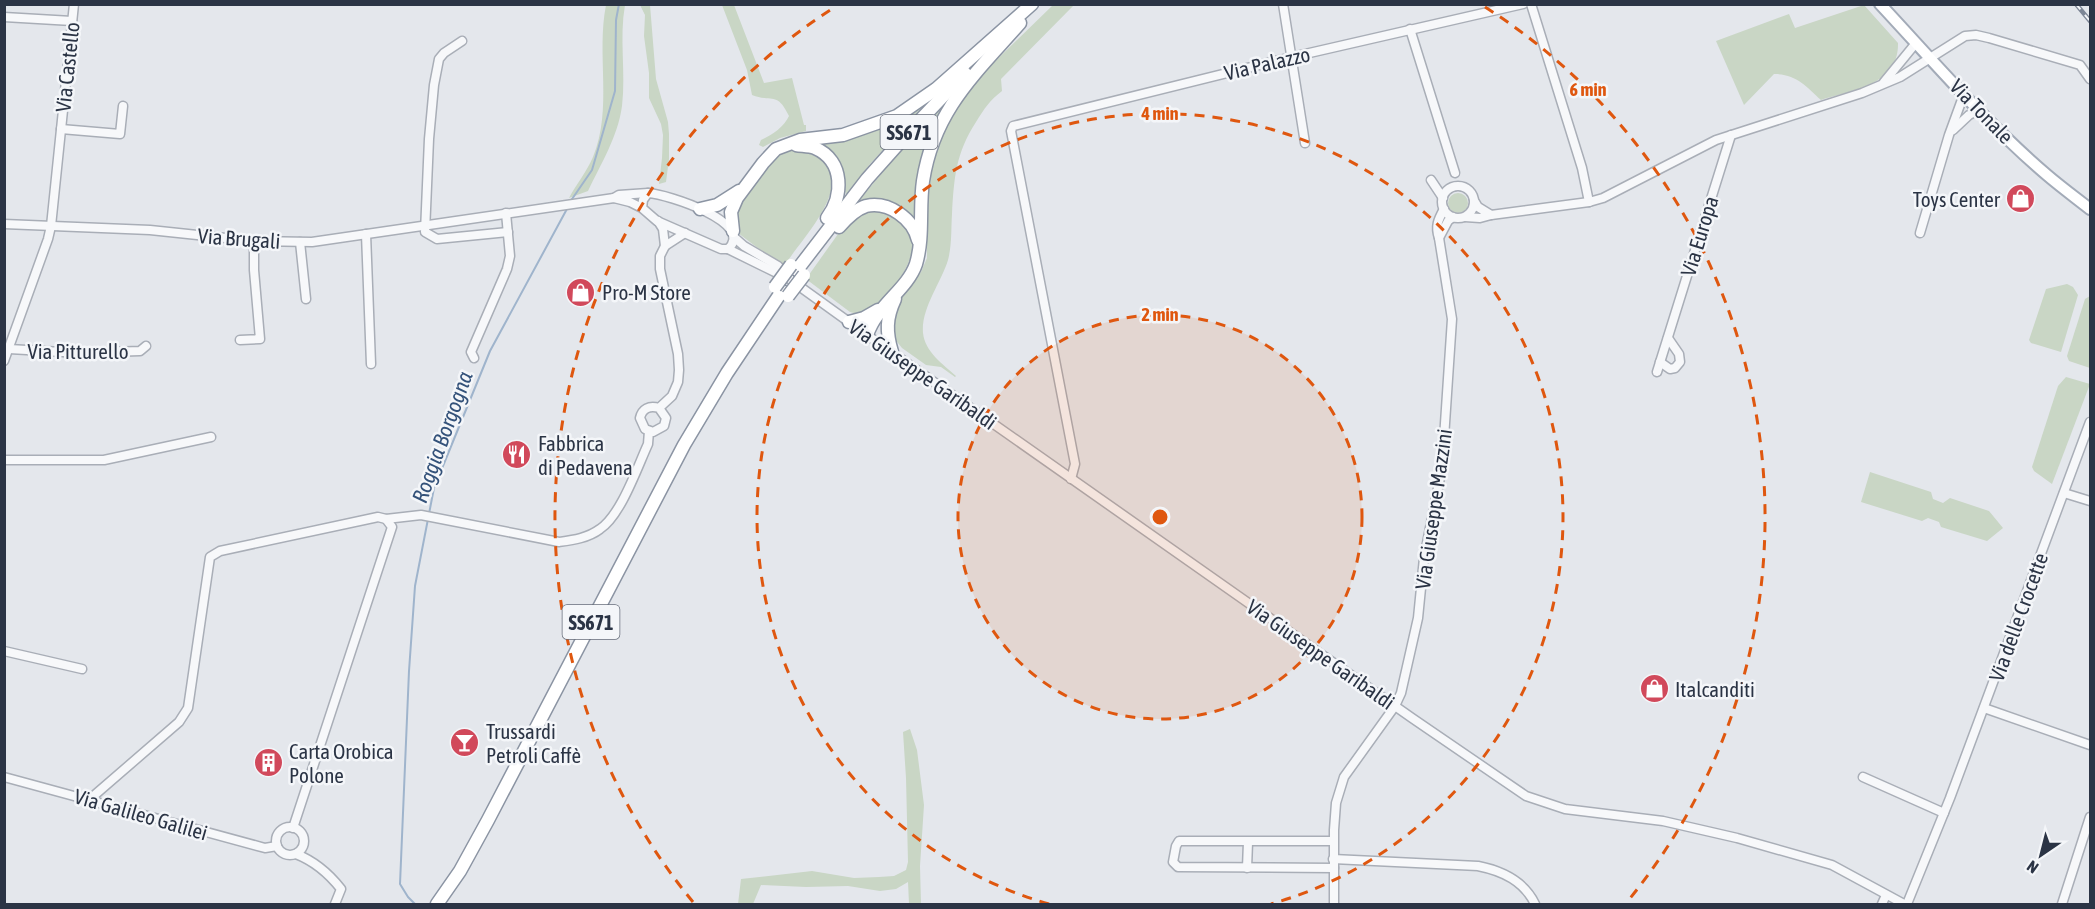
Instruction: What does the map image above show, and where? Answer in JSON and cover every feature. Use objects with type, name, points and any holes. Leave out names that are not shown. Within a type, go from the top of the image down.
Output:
[{"type":"highway","points":[[734,234],[731,212],[737,198],[744,186],[776,149],[800,140],[843,135],[897,116],[936,89],[1034,4]]},
{"type":"highway","points":[[867,335],[871,322],[915,266],[920,247],[923,183],[928,156],[946,113],[1034,4]]},
{"type":"highway","name":"SS671","points":[[437,904],[446,893],[493,811],[684,445],[740,353],[782,292],[867,179],[908,133],[1034,4]]},
{"type":"highway","points":[[789,144],[816,148],[836,168],[840,180],[835,208],[796,273]]},
{"type":"highway","points":[[700,209],[717,205],[744,186]]},
{"type":"highway","points":[[796,273],[854,212],[866,206],[882,206],[897,212],[909,221],[916,232],[920,247]]},
{"type":"highway","points":[[867,335],[886,320],[900,287]]},
{"type":"highway","points":[[849,322],[864,318],[882,307]]},
{"type":"highway","points":[[886,320],[892,352]]},
{"type":"main road","name":"Via Tonale","points":[[1880,4],[1979,110],[2047,176],[2091,209]]},
{"type":"street","name":"Via Castello","points":[[4,361],[51,226],[74,4]]},
{"type":"street","points":[[1283,4],[1305,143]]},
{"type":"street","name":"Via Palazzo","points":[[1071,479],[1075,472],[1075,464],[1013,142],[1011,131],[1013,126],[1292,57],[1523,4]]},
{"type":"street","points":[[1531,4],[1582,168],[1589,202]]},
{"type":"street","points":[[4,16],[72,21]]},
{"type":"street","points":[[1410,30],[1455,173],[1454,188],[1443,198]]},
{"type":"street","points":[[1439,238],[1448,221],[1453,218],[1480,218],[1603,198],[1716,140],[1882,85],[1910,71],[1965,36],[1976,35],[2080,65],[2091,79]]},
{"type":"street","points":[[462,41],[444,53],[440,59],[434,85],[425,232],[437,239],[508,232]]},
{"type":"street","points":[[1882,85],[1916,43]]},
{"type":"street","points":[[1920,233],[1949,135],[1964,94]]},
{"type":"street","name":"Via Castello","points":[[61,129],[120,134],[123,106]]},
{"type":"street","points":[[1949,135],[1968,115],[1979,110]]},
{"type":"street","name":"Via Europa","points":[[1657,372],[1731,135]]},
{"type":"street","name":"Via Giuseppe Mazzini","points":[[1334,904],[1336,803],[1344,777],[1395,706],[1401,693],[1418,618],[1424,558],[1442,468],[1452,319],[1436,229],[1444,209],[1443,198],[1431,180],[1454,188]]},
{"type":"street","points":[[1454,188],[1468,189],[1478,207],[1491,215]]},
{"type":"street","points":[[642,208],[643,200],[648,193]]},
{"type":"street","name":"Via Giuseppe Garibaldi","points":[[614,198],[619,195],[661,194],[700,209],[724,222],[744,246],[778,266],[796,273],[849,322],[867,335],[1507,785],[1526,796],[1565,809],[1663,821],[1737,838],[1832,865],[1906,904]]},
{"type":"street","name":"Via Giuseppe Garibaldi","points":[[556,206],[614,198],[630,202],[642,208],[657,221],[721,249],[728,249],[796,273]]},
{"type":"street","points":[[1465,217],[1472,211],[1475,202]]},
{"type":"street","name":"Via Brugali","points":[[4,225],[150,230],[254,241],[312,242],[556,206]]},
{"type":"street","points":[[1444,209],[1453,218]]},
{"type":"street","points":[[474,358],[471,352],[507,269],[510,256],[506,213]]},
{"type":"street","points":[[657,221],[663,229],[665,246]]},
{"type":"street","points":[[659,408],[664,414],[665,422],[657,431],[649,431],[641,423],[641,414],[647,408],[659,408],[672,396],[678,382],[679,370],[678,354],[660,269],[660,256],[665,246],[685,233]]},
{"type":"street","points":[[366,234],[371,364]]},
{"type":"street","points":[[728,249],[734,234]]},
{"type":"street","points":[[240,340],[260,339],[254,241]]},
{"type":"street","points":[[300,242],[306,299]]},
{"type":"street","points":[[1660,362],[1670,369],[1675,368],[1680,362],[1679,354],[1668,338]]},
{"type":"street","name":"Via Pitturello","points":[[9,349],[80,352],[140,351],[146,346]]},
{"type":"street","name":"Via delle Crocette","points":[[1906,904],[1944,813],[2091,422]]},
{"type":"street","points":[[90,800],[179,722],[188,708],[210,557],[220,551],[378,517],[386,519],[421,515],[559,542],[579,539],[600,530],[615,515],[648,444],[649,431]]},
{"type":"street","points":[[4,460],[104,460],[211,437]]},
{"type":"street","points":[[2064,493],[2091,501]]},
{"type":"street","points":[[293,828],[392,527],[386,519]]},
{"type":"street","points":[[4,651],[82,669]]},
{"type":"street","points":[[1984,708],[2091,745]]},
{"type":"street","name":"Via Galileo Galilei","points":[[4,777],[265,848],[277,846]]},
{"type":"street","points":[[1863,777],[1944,813]]},
{"type":"street","points":[[2062,904],[2091,817]]},
{"type":"street","points":[[296,855],[303,848],[305,840],[302,833],[293,828],[284,829],[279,832],[276,840],[277,846],[285,854],[303,857],[332,877],[341,889],[335,904]]},
{"type":"street","points":[[1334,841],[1179,841],[1173,860],[1178,867],[1247,868],[1334,864],[1478,866],[1496,869],[1516,881],[1535,904]]},
{"type":"street","points":[[1247,868],[1248,842]]},
{"type":"street","points":[[1882,904],[1886,895]]},
{"type":"green space","points":[[606,5],[625,5],[623,93],[620,117],[608,150],[588,191],[569,198],[591,162],[599,139],[603,101],[603,24]]},
{"type":"green space","points":[[640,5],[650,5],[656,79],[668,122],[669,159],[666,182],[659,184],[663,135],[661,124],[649,98],[649,73],[644,36],[645,15]]},
{"type":"green space","points":[[722,5],[734,5],[764,83],[792,78],[806,131],[780,138],[763,147],[759,145],[761,140],[781,127],[789,116],[778,100],[752,95],[747,70]]},
{"type":"green space","points":[[1053,5],[1074,5],[1001,79],[1002,91],[988,105],[969,133],[957,166],[948,260],[932,296],[923,324],[924,340],[927,346],[955,377],[941,367],[926,365],[902,348],[894,338],[891,320],[900,298],[921,272],[927,258],[927,186],[932,163],[940,139],[958,103],[983,73]]},
{"type":"green space","points":[[1864,5],[1898,43],[1896,57],[1891,68],[1883,77],[1860,89],[1821,100],[1795,79],[1774,74],[1744,105],[1716,41],[1789,14],[1795,28]]},
{"type":"green space","points":[[928,101],[870,164],[846,195],[841,169],[818,145],[846,139]]},
{"type":"green space","points":[[944,104],[914,220],[901,208],[888,202],[856,204],[908,142]]},
{"type":"green space","points":[[791,149],[816,157],[829,168],[832,183],[828,199],[819,217],[783,267],[738,233],[735,211],[742,196],[779,154]]},
{"type":"green space","points":[[1458,193],[1465,196],[1468,203],[1465,210],[1458,213],[1451,210],[1448,203],[1451,196]]},
{"type":"green space","points":[[882,211],[894,217],[909,231],[912,240],[910,259],[884,301],[861,315],[850,312],[806,279],[843,227],[862,212]]},
{"type":"green space","points":[[2067,284],[2073,287],[2078,295],[2061,352],[2031,343],[2029,340],[2046,289]]},
{"type":"green space","points":[[2090,296],[2090,368],[2069,361],[2067,356],[2085,299]]},
{"type":"green space","points":[[2066,377],[2090,384],[2052,484],[2032,467],[2058,386]]},
{"type":"green space","points":[[1870,472],[1931,492],[1933,499],[1943,503],[1950,498],[1989,511],[2003,528],[1987,541],[1941,527],[1939,522],[1928,518],[1922,521],[1861,502]]},
{"type":"green space","points":[[910,729],[917,750],[924,805],[920,866],[921,904],[909,904],[908,882],[896,889],[880,891],[848,886],[761,885],[753,904],[738,904],[741,879],[812,871],[854,878],[879,877],[894,876],[906,870],[908,862],[903,732]]},
{"type":"waterway","name":"Roggia Borgogna","points":[[570,202],[592,170],[615,91],[616,20],[619,4]]},
{"type":"waterway","name":"Roggia Borgogna","points":[[415,904],[400,884],[409,671],[415,586],[434,488],[490,351],[568,207]]},
{"type":"railway","points":[[2076,4],[2090,21]]},
{"type":"place","name":"Toys Center","points":[[2021,199]]},
{"type":"place","name":"Pro-M Store","points":[[581,292]]},
{"type":"place","name":"Fabbrica di Pedavena","points":[[517,455]]},
{"type":"place","name":"Italcanditi","points":[[1654,689]]},
{"type":"place","name":"Trussardi Petroli Caffè","points":[[465,743]]},
{"type":"place","name":"Carta Orobica Polone","points":[[268,763]]}]
